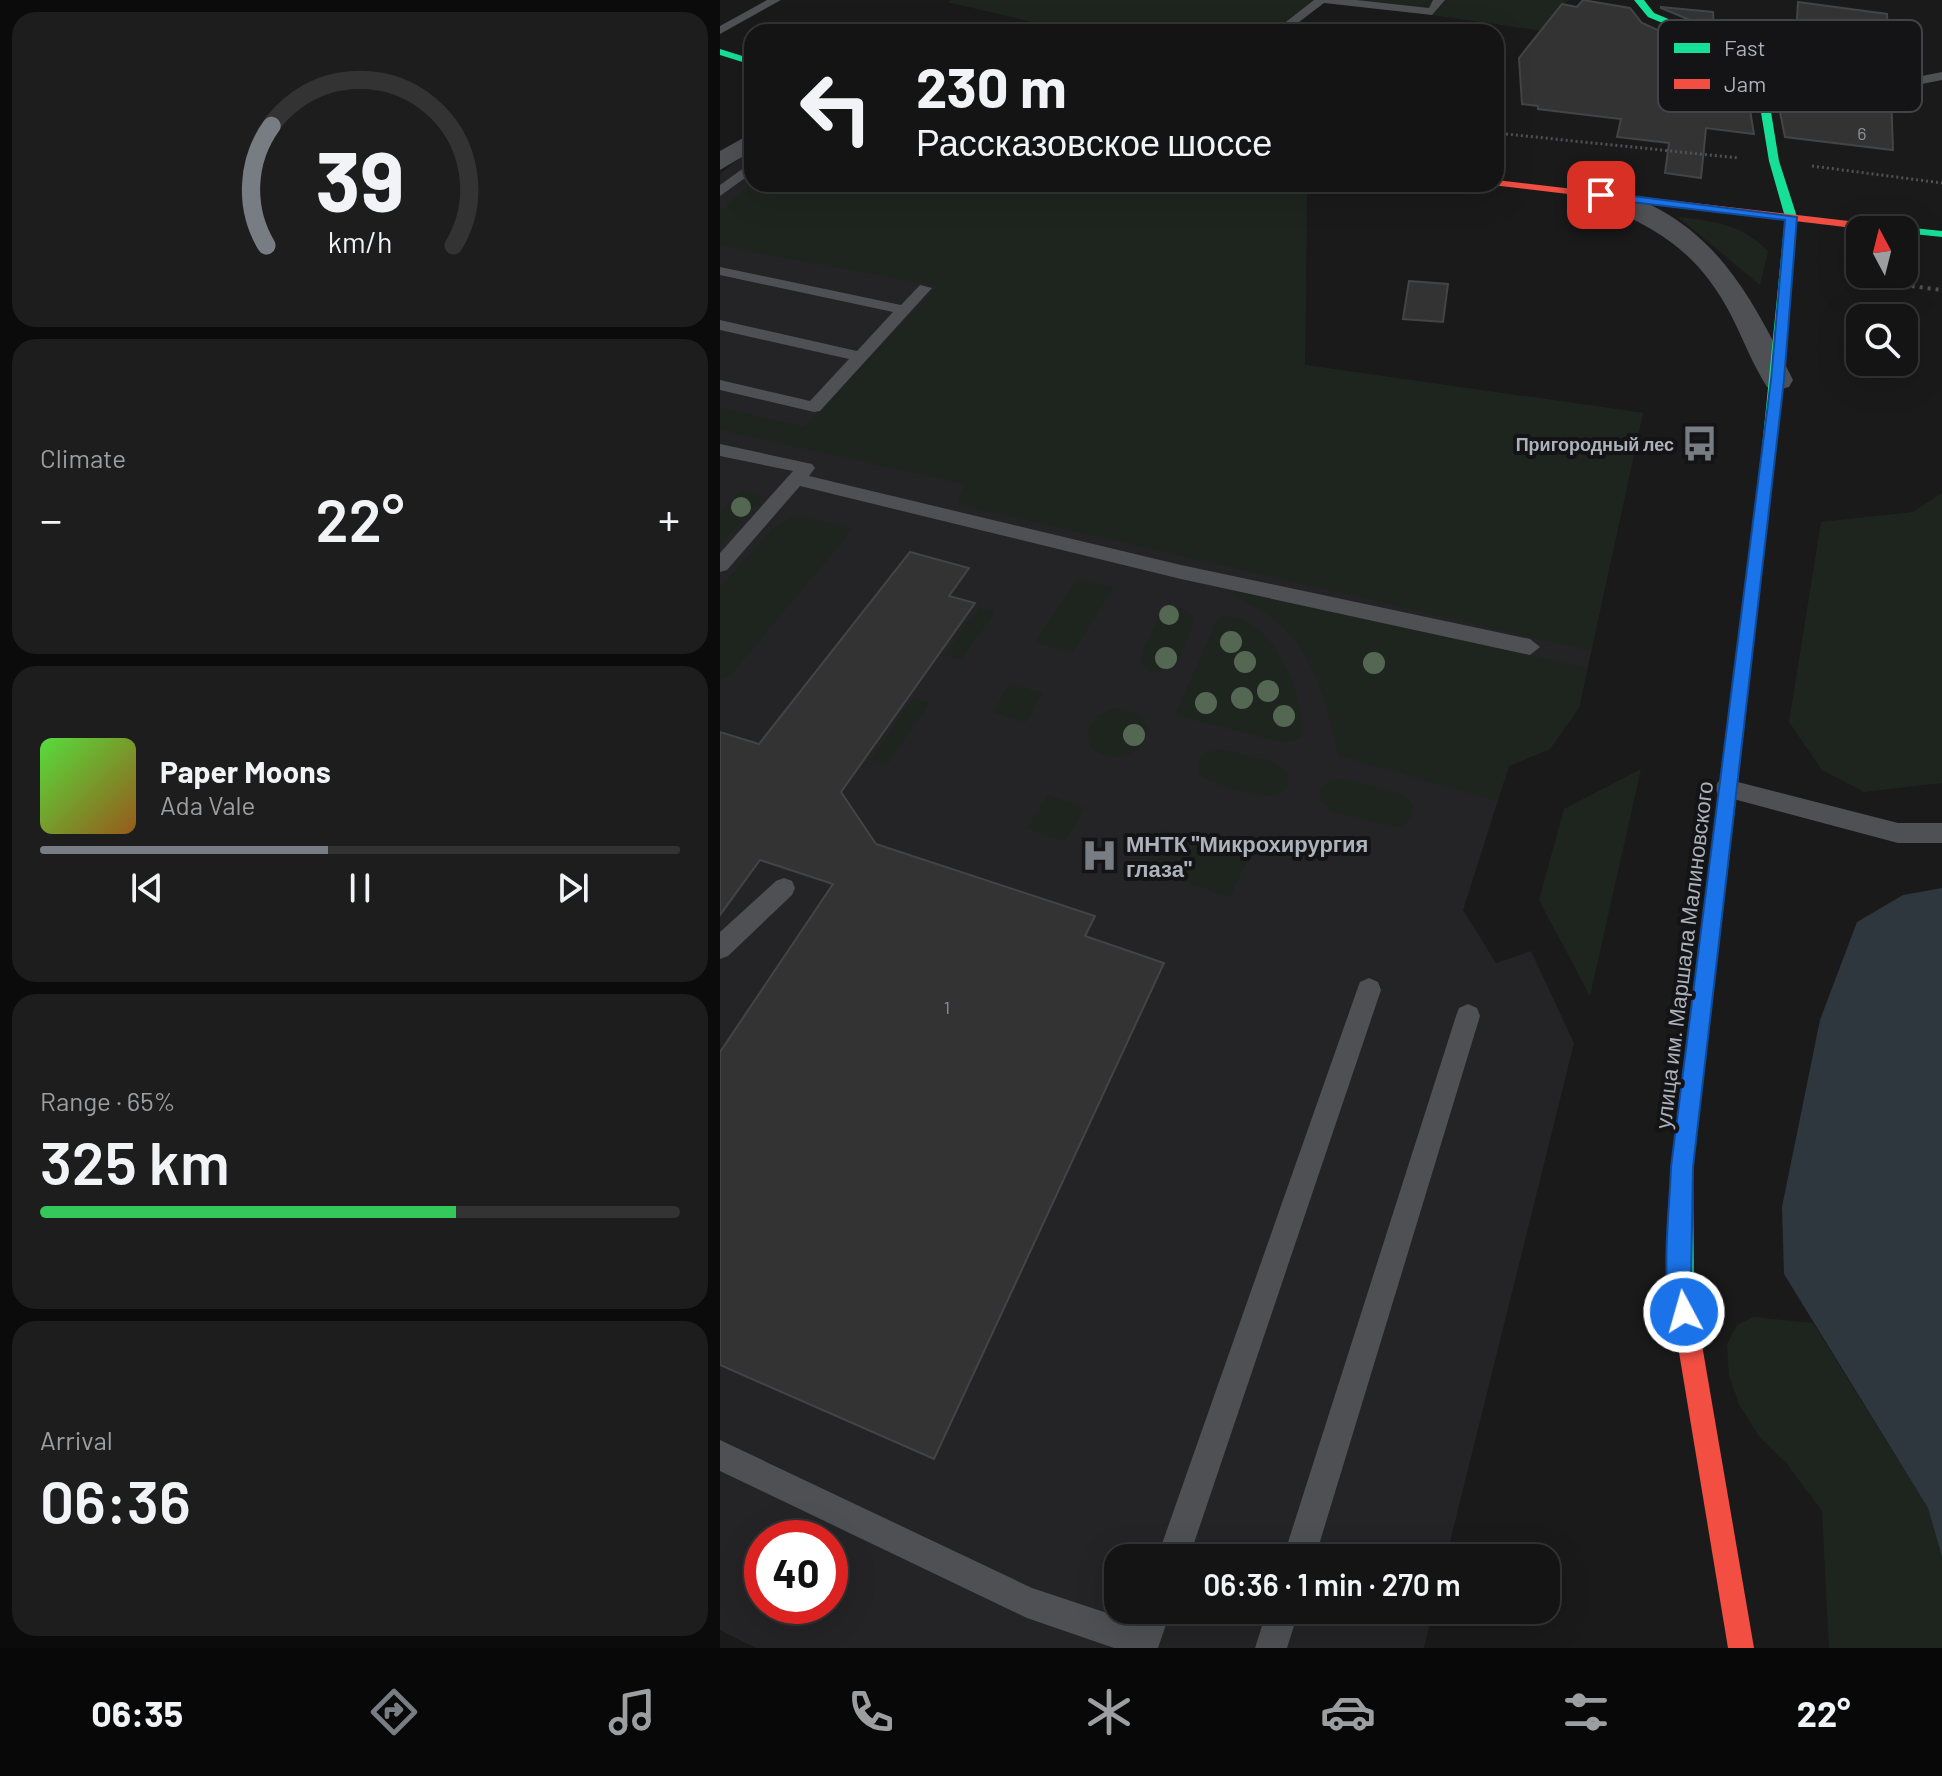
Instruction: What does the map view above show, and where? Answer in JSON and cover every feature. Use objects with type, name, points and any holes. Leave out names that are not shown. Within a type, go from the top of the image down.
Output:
[{"type":"street","points":[[1639,0],[1651,15],[1663,20]]},
{"type":"street","points":[[720,52],[744,60]]},
{"type":"street","points":[[1766,112],[1774,161],[1791,217]]},
{"type":"street","points":[[720,162],[744,146]]},
{"type":"street","points":[[1504,184],[1846,223]]},
{"type":"street","points":[[1601,195],[1659,220],[1691,243],[1721,272],[1778,380]]},
{"type":"street","name":"улица им. Маршала Малиновского","points":[[1741,1648],[1680,1285],[1682,1167],[1778,380],[1791,217]]},
{"type":"street","points":[[1918,232],[1942,234]]},
{"type":"lane","points":[[720,31],[775,0]]},
{"type":"lane","points":[[1290,24],[1324,0],[1432,12],[1439,0]]},
{"type":"lane","points":[[1922,80],[1942,76]]},
{"type":"lane","points":[[720,192],[744,172]]},
{"type":"lane","points":[[720,271],[904,310]]},
{"type":"lane","points":[[720,385],[814,407],[925,288]]},
{"type":"lane","points":[[720,325],[860,357]]},
{"type":"lane","points":[[720,450],[806,468],[720,565]]},
{"type":"lane","points":[[796,479],[1181,572],[1530,647]]},
{"type":"lane","points":[[1726,788],[1898,833],[1942,833]]},
{"type":"lane","points":[[720,948],[784,888]]},
{"type":"lane","points":[[1178,1544],[1369,990]]},
{"type":"lane","points":[[1303,1544],[1468,1016]]},
{"type":"lane","points":[[720,1455],[1027,1602],[1152,1645],[1154,1624]]},
{"type":"lane","points":[[1271,1648],[1279,1624]]},
{"type":"path","points":[[1504,134],[1774,161],[1942,183]]},
{"type":"path","points":[[1918,287],[1942,290]]},
{"type":"shaded area","points":[[1323,0],[1296,24],[1041,24],[947,2]]},
{"type":"shaded area","points":[[1326,0],[1569,0],[1555,12],[1551,32]]},
{"type":"shaded area","name":"МНТК \"Микрохирургия глаза\"","points":[[744,154],[744,192],[1307,192],[1305,365],[1643,413],[1579,708],[1550,749],[1509,766],[1463,910],[1496,963],[1531,951],[1574,1043],[1449,1544],[1104,1544],[1104,1624],[1430,1624],[1424,1648],[756,1648],[720,1630],[720,174]]},
{"type":"shaded area","points":[[744,190],[1307,192],[1305,365],[1643,413],[1591,651],[957,504],[964,484],[720,430],[720,407],[804,427],[938,286],[720,246],[720,211]]},
{"type":"shaded area","points":[[1678,217],[1726,225],[1758,242],[1768,251],[1760,285]]},
{"type":"shaded area","points":[[741,490],[764,496],[720,546],[720,513]]},
{"type":"shaded area","points":[[1942,493],[1942,783],[1864,792],[1822,770],[1789,722],[1821,522],[1913,512]]},
{"type":"shaded area","points":[[797,515],[853,529],[730,676],[720,680],[720,588],[774,527]]},
{"type":"shaded area","points":[[1078,578],[1114,588],[1072,653],[1035,642]]},
{"type":"shaded area","points":[[1237,589],[1587,668],[1579,708],[1550,749],[1509,766],[1497,801],[1339,756],[1323,696],[1307,659],[1282,626],[1232,594]]},
{"type":"shaded area","points":[[979,608],[995,612],[961,660],[944,655]]},
{"type":"shaded area","points":[[1179,608],[1189,612],[1194,620],[1185,647],[1167,668],[1150,671],[1141,664],[1141,654],[1160,616]]},
{"type":"shaded area","points":[[1224,616],[1242,620],[1257,629],[1283,661],[1298,701],[1302,737],[1285,743],[1175,715],[1217,620]]},
{"type":"shaded area","points":[[1010,684],[1043,693],[1026,722],[993,712]]},
{"type":"shaded area","points":[[913,698],[929,703],[887,765],[870,760]]},
{"type":"shaded area","points":[[1116,708],[1141,714],[1148,729],[1140,746],[1117,757],[1091,748],[1087,732],[1097,716]]},
{"type":"shaded area","points":[[1219,749],[1276,763],[1288,773],[1288,785],[1277,795],[1265,796],[1203,777],[1198,773],[1198,762],[1206,752]]},
{"type":"shaded area","points":[[1641,769],[1590,996],[1539,900],[1564,809]]},
{"type":"shaded area","points":[[1344,779],[1403,794],[1413,804],[1411,819],[1400,827],[1391,827],[1331,811],[1319,800],[1321,788],[1331,780]]},
{"type":"shaded area","points":[[1048,795],[1085,808],[1065,842],[1027,828]]},
{"type":"shaded area","points":[[1162,830],[1249,858],[1230,897],[1142,867]]},
{"type":"shaded area","points":[[1942,888],[1942,1557],[1928,1508],[1784,1274],[1782,1207],[1820,1020],[1857,922],[1903,895]]},
{"type":"shaded area","points":[[1753,1317],[1813,1323],[1928,1508],[1942,1557],[1942,1648],[1829,1648],[1822,1511],[1787,1464],[1758,1435],[1739,1404],[1729,1375],[1727,1345],[1737,1325]]},
{"type":"building","points":[[1583,0],[1630,8],[1642,23],[1658,30],[1658,112],[1750,112],[1754,134],[1706,128],[1701,178],[1665,173],[1669,143],[1617,137],[1621,119],[1538,109],[1538,106],[1522,104],[1519,58],[1562,4],[1577,7]]},
{"type":"building","points":[[1798,2],[1887,14],[1887,20],[1797,20]]},
{"type":"building","points":[[1661,8],[1713,12],[1713,20],[1690,20]]},
{"type":"building","points":[[1780,112],[1892,112],[1893,150],[1785,137]]},
{"type":"building","points":[[1409,281],[1448,284],[1443,322],[1403,319]]},
{"type":"building","points":[[910,552],[969,568],[949,596],[975,603],[841,792],[876,844],[1095,916],[1085,936],[1164,963],[934,1459],[720,1365],[720,1052],[833,884],[760,860],[720,915],[720,732],[759,744]]},
{"type":"traffic: fast","points":[[1639,0],[1651,15],[1663,20]]},
{"type":"traffic: fast","points":[[720,52],[744,60]]},
{"type":"traffic: fast","points":[[1766,112],[1774,161],[1791,217],[1768,458]]},
{"type":"traffic: fast","points":[[1918,231],[1942,234]]},
{"type":"traffic: fast","points":[[1682,1298],[1682,1167],[1729,782]]},
{"type":"traffic: jam","points":[[1504,184],[1846,224]]},
{"type":"traffic: jam","points":[[1729,782],[1768,458]]},
{"type":"traffic: jam","points":[[1682,1298],[1741,1648]]},
{"type":"place","name":"Пригородный лес","points":[[1700,444]]},
{"type":"place","name":"МНТК \"Микрохирургия глаза\"","points":[[1100,856]]},
{"type":"route","points":[[1601,195],[1791,217],[1778,380],[1682,1167],[1680,1285],[1684,1312]]}]
